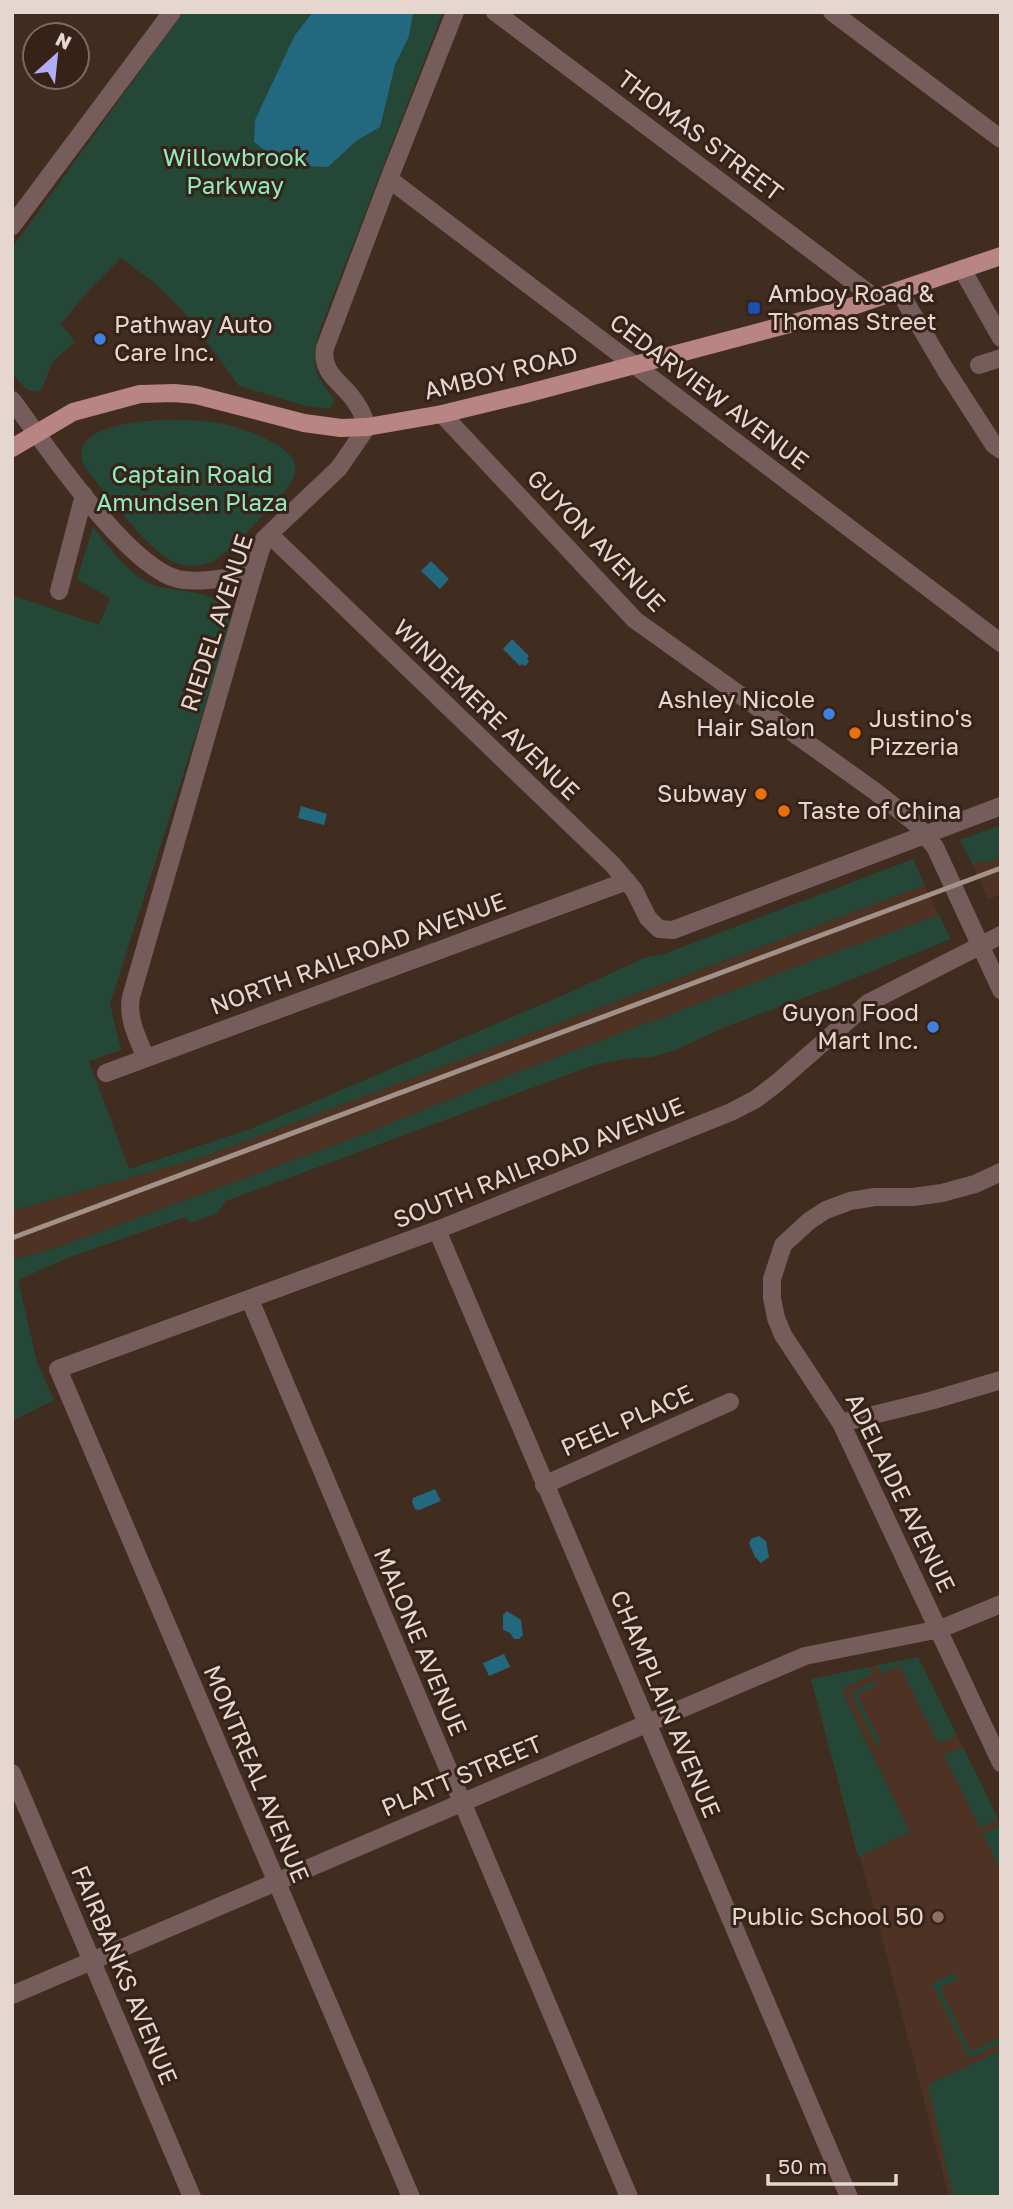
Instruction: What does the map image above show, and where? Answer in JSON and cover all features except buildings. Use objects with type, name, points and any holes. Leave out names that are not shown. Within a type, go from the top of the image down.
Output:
[{"type":"main road","name":"AMBOY ROAD","points":[[12,448],[82,408],[140,394],[170,393],[222,401],[317,425],[341,428],[368,427],[442,414],[835,312],[1001,256]]},
{"type":"street","points":[[12,226],[172,12]]},
{"type":"street","points":[[368,427],[357,403],[330,374],[324,354],[389,178],[455,12]]},
{"type":"street","name":"THOMAS STREET","points":[[495,12],[875,298]]},
{"type":"street","points":[[832,12],[1001,139]]},
{"type":"street","name":"CEDARVIEW AVENUE","points":[[389,178],[1001,643]]},
{"type":"street","points":[[962,269],[1001,338]]},
{"type":"street","points":[[899,291],[945,369],[994,445],[1001,450]]},
{"type":"street","points":[[979,365],[1001,358]]},
{"type":"street","points":[[12,400],[84,495],[138,556],[167,575],[190,580],[253,575]]},
{"type":"street","name":"GUYON AVENUE","points":[[442,414],[635,620],[886,799],[926,834],[938,854],[1001,990]]},
{"type":"street","name":"RIEDEL AVENUE","points":[[146,1059],[130,1016],[131,997],[264,539],[343,463],[368,427]]},
{"type":"street","points":[[59,591],[84,495]]},
{"type":"street","name":"WINDEMERE AVENUE","points":[[269,534],[627,881],[640,898],[648,918],[659,929],[673,930],[926,834]]},
{"type":"street","points":[[926,834],[1001,806]]},
{"type":"street","name":"NORTH RAILROAD AVENUE","points":[[106,1073],[627,881]]},
{"type":"street","name":"SOUTH RAILROAD AVENUE","points":[[58,1370],[437,1230],[744,1106],[777,1083],[868,1003],[978,939],[1001,935]]},
{"type":"street","name":"ADELAIDE AVENUE","points":[[1001,1172],[975,1184],[942,1193],[913,1197],[875,1197],[850,1201],[826,1210],[809,1221],[783,1245],[772,1279],[772,1298],[783,1335],[841,1423],[1001,1763]]},
{"type":"street","name":"CHAMPLAIN AVENUE","points":[[437,1230],[849,2197]]},
{"type":"street","name":"MALONE AVENUE","points":[[250,1300],[629,2197]]},
{"type":"street","name":"MONTREAL AVENUE","points":[[58,1370],[411,2197]]},
{"type":"street","points":[[841,1423],[1001,1380]]},
{"type":"street","name":"PEEL PLACE","points":[[544,1485],[730,1402]]},
{"type":"street","name":"PLATT STREET","points":[[12,1995],[805,1656],[940,1629],[1001,1604]]},
{"type":"street","name":"FAIRBANKS AVENUE","points":[[12,1773],[192,2197]]},
{"type":"shaded area","points":[[1001,857],[1000,894],[988,900],[973,865]]},
{"type":"shaded area","points":[[925,885],[939,915],[518,1072],[361,1135],[59,1247],[12,1260],[12,1211],[203,1157]]},
{"type":"shaded area","name":"Public School 50","points":[[918,1657],[1001,1824],[1001,2197],[949,2197],[811,1679]]},
{"type":"green space","name":"Willowbrook Parkway","points":[[183,12],[443,12],[318,336],[315,365],[321,381],[335,400],[330,409],[306,406],[239,386],[190,319],[158,286],[121,258],[89,290],[61,324],[75,342],[53,361],[41,391],[28,389],[12,373],[12,248]]},
{"type":"green space","name":"Captain Roald Amundsen Plaza","points":[[135,422],[213,422],[247,431],[283,449],[295,465],[295,473],[289,486],[231,548],[210,563],[187,566],[178,564],[155,549],[86,469],[81,455],[84,444],[105,430]]},
{"type":"green space","points":[[93,527],[124,564],[147,582],[199,594],[221,604],[228,614],[230,628],[110,1004],[121,1050],[89,1061],[129,1169],[250,1129],[644,958],[664,954],[913,859],[925,885],[203,1157],[12,1211],[12,595],[99,625],[110,598],[77,579]]},
{"type":"green space","points":[[1001,825],[1001,857],[973,865],[960,840]]},
{"type":"green space","points":[[939,915],[951,939],[725,1027],[674,1051],[652,1057],[594,1065],[226,1201],[217,1213],[190,1223],[185,1217],[70,1257],[18,1280],[37,1362],[54,1400],[12,1421],[12,1260],[59,1247],[361,1135],[518,1072]]},
{"type":"green space","points":[[918,1657],[957,1735],[938,1743],[900,1666],[882,1674],[877,1665]]},
{"type":"green space","points":[[869,1667],[872,1674],[841,1690],[910,1832],[858,1857],[811,1679]]},
{"type":"green space","points":[[875,1681],[877,1685],[857,1695],[881,1744],[877,1746],[851,1693]]},
{"type":"green space","points":[[963,1747],[998,1819],[980,1828],[944,1755]]},
{"type":"green space","points":[[1001,1825],[1001,1871],[983,1834]]},
{"type":"green space","points":[[955,1973],[958,1979],[940,1988],[971,2052],[1001,2037],[1001,2043],[969,2058],[932,1984]]},
{"type":"green space","points":[[1001,2050],[1001,2197],[953,2197],[928,2085]]},
{"type":"water","points":[[313,12],[413,13],[409,36],[395,65],[380,127],[356,141],[328,167],[284,165],[254,142],[255,120],[295,35]]},
{"type":"water","points":[[431,561],[449,579],[440,589],[421,571]]},
{"type":"water","points":[[512,639],[529,656],[529,662],[525,666],[520,666],[503,649]]},
{"type":"water","points":[[301,806],[327,814],[324,825],[298,818]]},
{"type":"water","points":[[435,1489],[441,1501],[419,1510],[415,1509],[413,1498]]},
{"type":"water","points":[[759,1536],[766,1541],[769,1557],[761,1563],[749,1543],[751,1539]]},
{"type":"water","points":[[507,1611],[521,1620],[523,1635],[519,1639],[514,1639],[510,1633],[503,1630],[503,1615]]},
{"type":"water","points":[[504,1654],[510,1667],[489,1676],[483,1663]]},
{"type":"railway","points":[[12,1238],[1001,868]]},
{"type":"place","name":"Amboy Road & Thomas Street","points":[[754,308]]},
{"type":"place","name":"Pathway Auto Care Inc.","points":[[100,339]]},
{"type":"place","name":"Ashley Nicole Hair Salon","points":[[829,714]]},
{"type":"place","name":"Justino's Pizzeria","points":[[855,733]]},
{"type":"place","name":"Subway","points":[[761,794]]},
{"type":"place","name":"Taste of China","points":[[784,811]]},
{"type":"place","name":"Guyon Food Mart Inc.","points":[[933,1027]]},
{"type":"place","name":"Public School 50","points":[[938,1917]]}]
